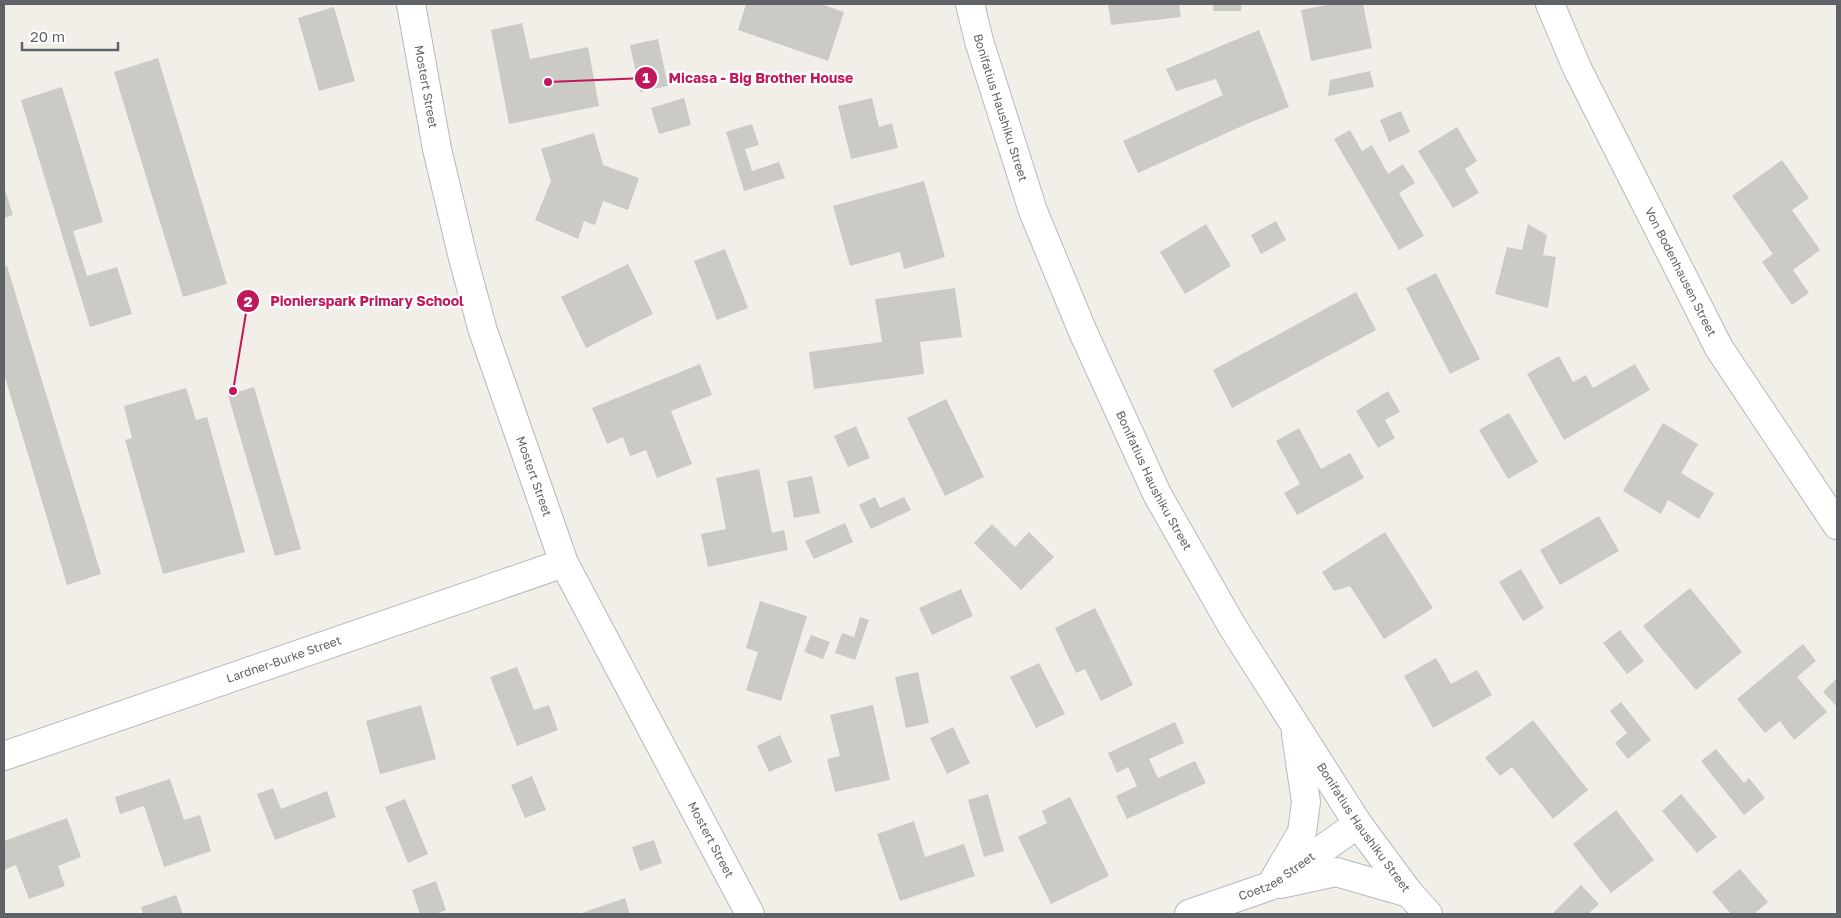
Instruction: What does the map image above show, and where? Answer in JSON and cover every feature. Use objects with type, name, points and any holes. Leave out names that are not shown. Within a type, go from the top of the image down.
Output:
[{"type":"street","name":"Mostert Street","points":[[412,4],[437,149],[463,258],[483,331],[564,563],[750,914]]},
{"type":"street","name":"Bonifatius Haushiku Street","points":[[970,4],[979,41],[1033,211],[1083,332],[1157,494],[1232,626],[1295,727],[1358,824],[1409,893],[1428,914]]},
{"type":"street","name":"Von Bodenhausen Street","points":[[1550,4],[1577,68],[1719,348],[1837,525]]},
{"type":"street","name":"Lardner-Burke Street","points":[[4,756],[564,563]]},
{"type":"street","points":[[1270,886],[1302,832],[1306,802],[1295,727]]},
{"type":"street","name":"Coetzee Street","points":[[1189,914],[1270,886],[1358,824]]},
{"type":"street","points":[[1270,886],[1336,872],[1409,893]]},
{"type":"building","points":[[746,4],[821,4],[844,12],[828,61],[738,30]]},
{"type":"building","points":[[1108,4],[1179,4],[1181,17],[1111,25]]},
{"type":"building","points":[[1213,4],[1241,4],[1241,11],[1213,11]]},
{"type":"building","points":[[1331,4],[1363,4],[1372,48],[1311,61],[1301,10]]},
{"type":"building","points":[[334,7],[355,81],[319,91],[298,18]]},
{"type":"building","points":[[522,23],[530,59],[588,47],[599,106],[509,124],[491,30]]},
{"type":"building","points":[[1259,30],[1289,107],[1138,173],[1123,141],[1223,95],[1216,79],[1176,91],[1166,69]]},
{"type":"building","points":[[658,39],[668,86],[640,92],[630,45]]},
{"type":"building","points":[[158,58],[227,284],[183,297],[114,72]]},
{"type":"building","points":[[1370,71],[1374,87],[1328,96],[1330,80]]},
{"type":"building","points":[[62,87],[103,222],[73,231],[87,276],[117,267],[132,314],[90,327],[21,100]]},
{"type":"building","points":[[684,98],[691,125],[659,134],[651,108]]},
{"type":"building","points":[[872,98],[879,127],[892,123],[898,148],[851,159],[838,106]]},
{"type":"building","points":[[1401,111],[1410,132],[1389,142],[1380,120]]},
{"type":"building","points":[[752,124],[759,145],[745,149],[752,171],[779,162],[785,178],[744,191],[726,132]]},
{"type":"building","points":[[1457,127],[1477,161],[1465,169],[1479,193],[1453,208],[1418,151]]},
{"type":"building","points":[[1350,130],[1362,151],[1372,145],[1388,174],[1403,164],[1415,183],[1399,193],[1424,236],[1399,250],[1334,139]]},
{"type":"building","points":[[594,133],[603,165],[639,178],[628,210],[603,201],[595,225],[584,221],[578,239],[535,220],[551,181],[541,149]]},
{"type":"building","points":[[1782,160],[1809,198],[1792,210],[1820,250],[1793,270],[1809,293],[1792,305],[1762,262],[1773,254],[1732,196]]},
{"type":"building","points":[[924,181],[945,257],[904,269],[900,252],[850,266],[833,206]]},
{"type":"building","points":[[4,187],[13,215],[4,218]]},
{"type":"building","points":[[1276,221],[1286,240],[1261,254],[1251,235]]},
{"type":"building","points":[[1206,224],[1231,266],[1185,294],[1160,252]]},
{"type":"building","points":[[1528,224],[1547,235],[1543,255],[1556,257],[1548,308],[1495,294],[1507,247],[1522,250]]},
{"type":"building","points":[[725,249],[748,308],[717,320],[694,261]]},
{"type":"building","points":[[628,264],[653,314],[586,348],[561,297]]},
{"type":"building","points":[[7,266],[101,574],[67,585],[4,374],[4,267]]},
{"type":"building","points":[[1436,273],[1480,359],[1450,374],[1406,288]]},
{"type":"building","points":[[955,288],[962,337],[920,342],[924,374],[814,389],[809,352],[882,342],[875,299]]},
{"type":"building","points":[[1356,292],[1376,330],[1232,408],[1213,370]]},
{"type":"building","points":[[1559,356],[1573,382],[1586,375],[1593,388],[1635,364],[1650,390],[1564,440],[1527,374]]},
{"type":"building","points":[[700,364],[712,395],[671,411],[692,464],[657,478],[646,450],[630,456],[623,437],[607,444],[592,408]]},
{"type":"building","points":[[254,387],[301,549],[275,556],[228,395]]},
{"type":"building","points":[[186,388],[196,420],[207,417],[245,552],[163,574],[125,440],[132,438],[124,406]]},
{"type":"building","points":[[1388,391],[1400,412],[1385,420],[1395,438],[1378,448],[1356,411]]},
{"type":"building","points":[[946,399],[984,477],[945,496],[907,418]]},
{"type":"building","points":[[1509,413],[1538,462],[1508,479],[1479,430]]},
{"type":"building","points":[[1663,423],[1698,444],[1681,473],[1714,493],[1699,519],[1668,500],[1661,514],[1623,491]]},
{"type":"building","points":[[856,426],[870,458],[848,467],[834,436]]},
{"type":"building","points":[[1299,428],[1321,469],[1350,453],[1364,478],[1297,515],[1284,493],[1300,484],[1276,441]]},
{"type":"building","points":[[759,469],[772,533],[784,530],[788,550],[708,567],[701,534],[726,529],[716,478]]},
{"type":"building","points":[[812,476],[820,513],[794,518],[787,481]]},
{"type":"building","points":[[875,497],[880,508],[904,497],[911,510],[871,529],[859,505]]},
{"type":"building","points":[[1599,516],[1619,551],[1560,585],[1540,550]]},
{"type":"building","points":[[845,523],[853,542],[814,559],[805,541]]},
{"type":"building","points":[[992,524],[1015,547],[1029,532],[1054,557],[1021,590],[974,543]]},
{"type":"building","points":[[1385,532],[1433,608],[1384,639],[1350,586],[1334,591],[1322,572]]},
{"type":"building","points":[[1521,569],[1544,608],[1523,621],[1499,582]]},
{"type":"building","points":[[1690,588],[1742,652],[1696,690],[1643,626]]},
{"type":"building","points":[[961,589],[973,616],[932,635],[919,608]]},
{"type":"building","points":[[760,601],[807,616],[781,701],[746,690],[758,652],[746,648]]},
{"type":"building","points":[[1095,608],[1133,685],[1101,701],[1085,669],[1076,673],[1055,628]]},
{"type":"building","points":[[860,617],[869,620],[855,660],[835,653],[842,633],[854,637]]},
{"type":"building","points":[[1620,630],[1644,661],[1627,674],[1603,643]]},
{"type":"building","points":[[811,635],[830,642],[823,659],[804,652]]},
{"type":"building","points":[[1803,644],[1816,661],[1797,677],[1827,712],[1794,740],[1780,721],[1765,733],[1737,699]]},
{"type":"building","points":[[1436,658],[1451,684],[1477,670],[1492,695],[1433,728],[1404,676]]},
{"type":"building","points":[[1039,663],[1065,714],[1036,728],[1010,677]]},
{"type":"building","points":[[517,667],[534,710],[549,705],[558,730],[517,746],[490,677]]},
{"type":"building","points":[[918,672],[929,723],[906,728],[895,677]]},
{"type":"building","points":[[1837,678],[1837,707],[1823,692]]},
{"type":"building","points":[[1621,702],[1651,740],[1628,759],[1615,743],[1627,733],[1610,711]]},
{"type":"building","points":[[421,705],[436,759],[380,774],[366,721]]},
{"type":"building","points":[[873,705],[890,780],[835,792],[827,759],[840,756],[830,715]]},
{"type":"building","points":[[1533,720],[1588,790],[1553,819],[1512,767],[1500,776],[1485,758]]},
{"type":"building","points":[[1175,722],[1184,743],[1149,759],[1158,778],[1195,761],[1206,783],[1127,819],[1116,796],[1137,786],[1128,767],[1117,773],[1108,753]]},
{"type":"building","points":[[953,727],[970,763],[947,774],[930,738]]},
{"type":"building","points":[[780,735],[792,762],[769,772],[757,746]]},
{"type":"building","points":[[1716,749],[1744,783],[1749,778],[1765,798],[1744,815],[1701,761]]},
{"type":"building","points":[[532,776],[546,810],[525,818],[511,785]]},
{"type":"building","points":[[170,779],[184,820],[200,815],[211,851],[164,867],[144,806],[120,814],[115,797]]},
{"type":"building","points":[[273,788],[281,809],[327,791],[336,817],[275,840],[257,794]]},
{"type":"building","points":[[988,794],[1004,851],[984,857],[968,800]]},
{"type":"building","points":[[1681,794],[1717,837],[1697,853],[1662,811]]},
{"type":"building","points":[[1070,797],[1109,876],[1051,904],[1018,837],[1047,823],[1042,811]]},
{"type":"building","points":[[405,799],[428,854],[408,863],[385,807]]},
{"type":"building","points":[[1616,810],[1654,860],[1611,893],[1573,844]]},
{"type":"building","points":[[67,818],[81,857],[58,866],[65,886],[29,899],[16,865],[4,870],[4,841]]},
{"type":"building","points":[[914,821],[925,857],[964,844],[975,876],[900,901],[877,834]]},
{"type":"building","points":[[654,840],[662,863],[640,871],[632,847]]},
{"type":"building","points":[[1740,869],[1768,902],[1754,914],[1731,914],[1712,892]]},
{"type":"building","points":[[436,881],[446,910],[436,914],[420,914],[412,890]]},
{"type":"building","points":[[1581,885],[1599,904],[1588,914],[1552,914]]},
{"type":"building","points":[[176,895],[183,914],[143,914],[141,907]]},
{"type":"building","points":[[625,898],[630,914],[579,914]]},
{"type":"place","name":"Micasa - Big Brother House","points":[[548,82]]},
{"type":"place","name":"Pionierspark Primary School","points":[[233,391]]}]
